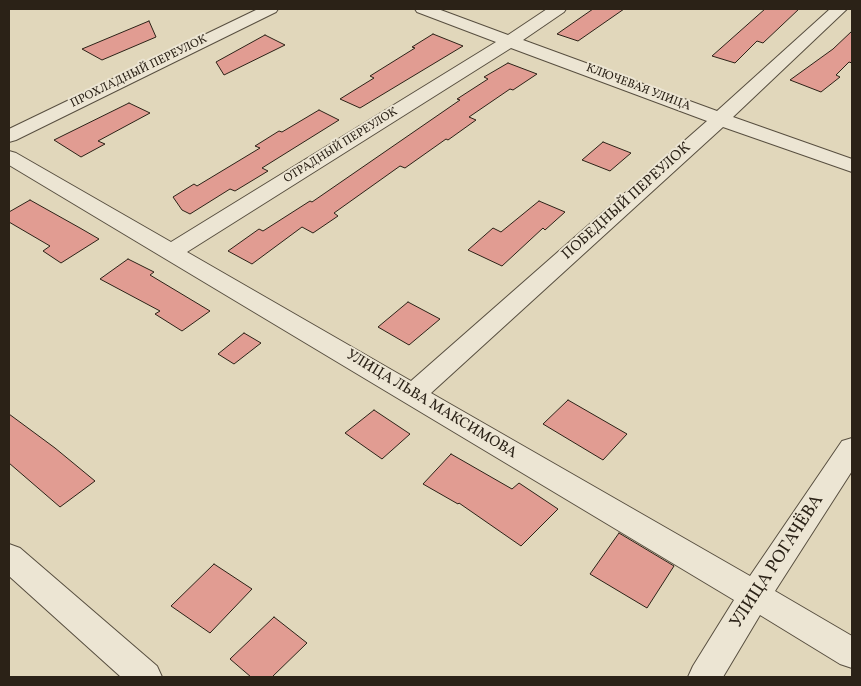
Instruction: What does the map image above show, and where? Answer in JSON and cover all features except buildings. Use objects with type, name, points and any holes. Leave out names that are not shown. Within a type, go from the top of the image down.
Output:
[{"type":"street","name":"ПРОХЛАДНЫЙ ПЕРЕУЛОК","points":[[9,136],[270,9]]},
{"type":"street","name":"КЛЮЧЕВАЯ УЛИЦА","points":[[424,9],[852,166]]},
{"type":"street","name":"ОТРАДНЫЙ ПЕРЕУЛОК","points":[[172,252],[558,9]]},
{"type":"street","name":"ПОБЕДНЫЙ ПЕРЕУЛОК","points":[[413,394],[720,119],[839,9]]},
{"type":"street","name":"УЛИЦА ЛЬВА МАКСИМОВА","points":[[9,157],[852,653]]},
{"type":"street","name":"УЛИЦА РОГАЧЁВА","points":[[705,677],[754,596],[852,449]]},
{"type":"street","points":[[9,557],[145,677]]}]
